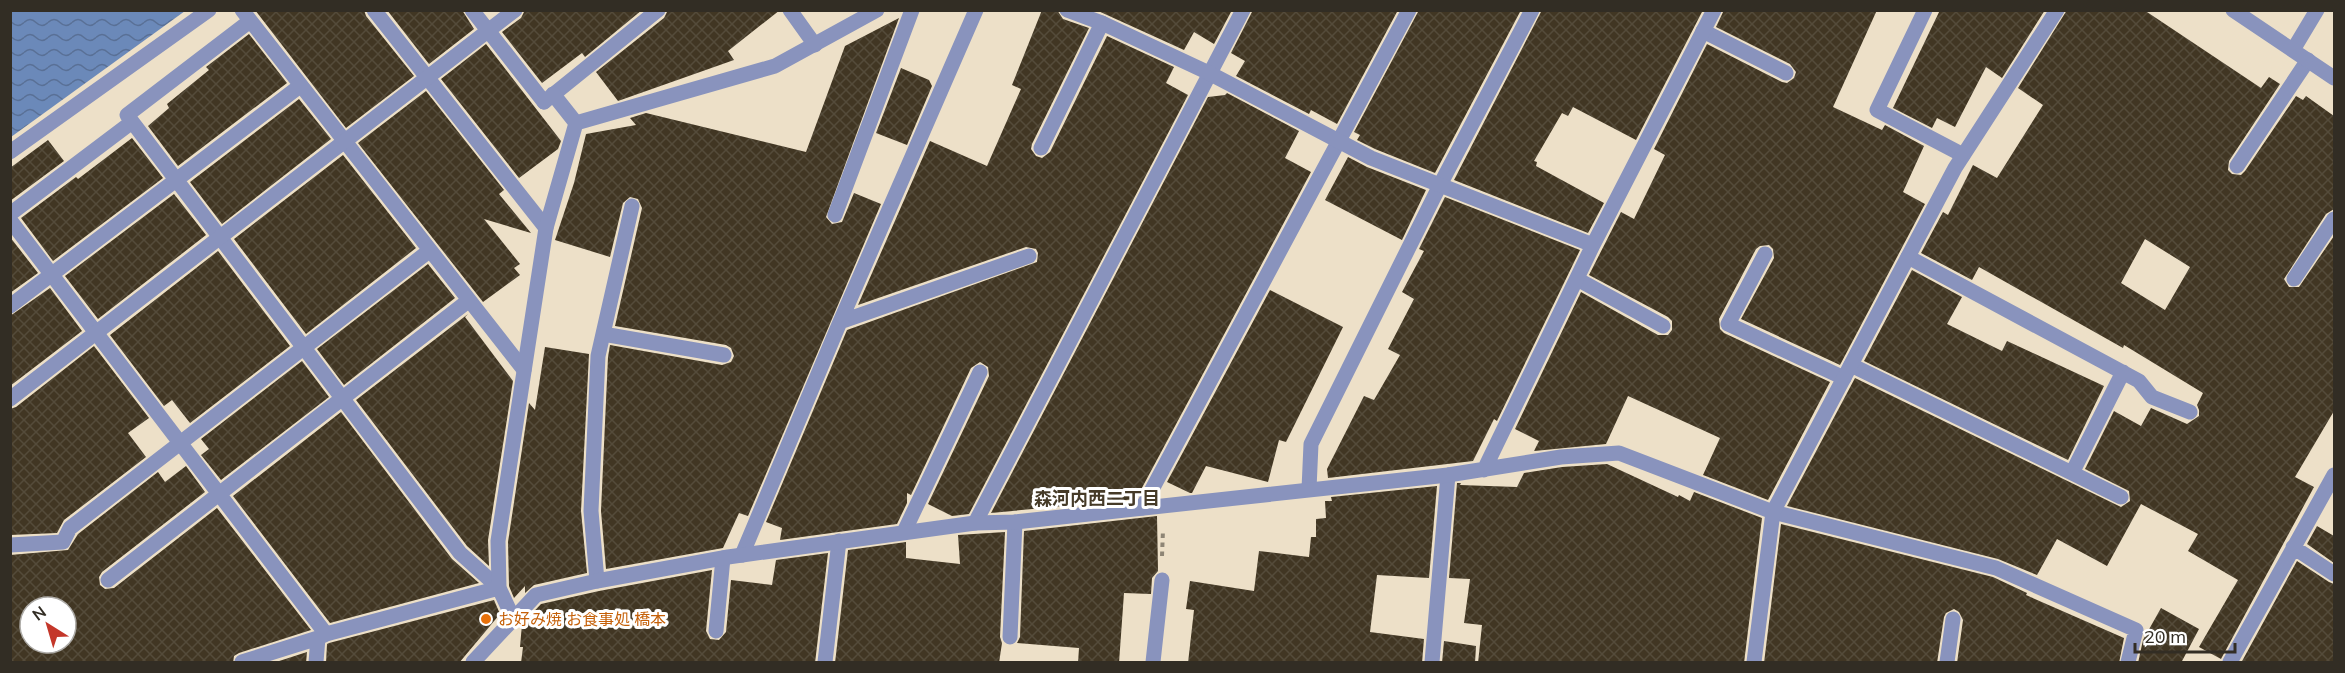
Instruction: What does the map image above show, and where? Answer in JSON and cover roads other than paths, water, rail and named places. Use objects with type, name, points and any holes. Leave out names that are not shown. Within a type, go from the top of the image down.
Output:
[{"type":"street","points":[[10,152],[209,10]]},
{"type":"street","points":[[374,10],[546,228]]},
{"type":"street","points":[[472,10],[548,98],[576,123]]},
{"type":"street","points":[[10,399],[515,10]]},
{"type":"street","points":[[548,98],[658,10]]},
{"type":"street","points":[[790,10],[814,45]]},
{"type":"street","points":[[576,123],[775,66],[877,10]]},
{"type":"street","points":[[835,215],[912,10]]},
{"type":"street","points":[[742,555],[840,322],[976,10]]},
{"type":"street","points":[[1067,10],[1102,23],[1209,73],[1371,158],[1593,245]]},
{"type":"street","points":[[975,523],[1244,10]]},
{"type":"street","points":[[1142,508],[1409,10]]},
{"type":"street","points":[[1309,489],[1311,444],[1440,185],[1532,10]]},
{"type":"street","points":[[1484,470],[1593,245],[1714,10]]},
{"type":"street","points":[[1925,10],[1877,110],[1963,155]]},
{"type":"street","points":[[1754,663],[1773,512],[1963,155],[2057,10]]},
{"type":"street","points":[[2233,10],[2334,78]]},
{"type":"street","points":[[2293,50],[2317,10]]},
{"type":"street","points":[[513,618],[499,588],[460,553],[127,115],[246,16],[524,370]]},
{"type":"street","points":[[1041,148],[1102,23]]},
{"type":"street","points":[[1703,31],[1786,73]]},
{"type":"street","points":[[2237,166],[2308,60]]},
{"type":"street","points":[[10,306],[300,86]]},
{"type":"street","points":[[10,214],[132,122]]},
{"type":"street","points":[[499,588],[498,541],[546,228],[576,123]]},
{"type":"street","points":[[597,581],[591,511],[598,356],[632,206]]},
{"type":"street","points":[[2294,279],[2334,219]]},
{"type":"street","points":[[10,220],[219,494],[322,636],[316,663]]},
{"type":"street","points":[[10,545],[63,542],[70,528],[429,251]]},
{"type":"street","points":[[1765,254],[1728,324],[1844,378]]},
{"type":"street","points":[[840,322],[1029,256]]},
{"type":"street","points":[[1908,257],[2139,381],[2152,397],[2190,412]]},
{"type":"street","points":[[1577,279],[1663,326]]},
{"type":"street","points":[[108,580],[468,301]]},
{"type":"street","points":[[603,334],[724,355]]},
{"type":"street","points":[[1851,364],[2121,497]]},
{"type":"street","points":[[904,532],[980,372]]},
{"type":"street","points":[[2072,473],[2123,372]]},
{"type":"street","points":[[473,663],[536,595],[597,581],[742,555],[975,523],[1015,522],[1163,506],[1448,475],[1561,458],[1620,453],[1773,512],[1996,568],[2136,630],[2128,663]]},
{"type":"street","points":[[1432,663],[1448,475]]},
{"type":"street","points":[[2230,663],[2334,475]]},
{"type":"street","points":[[1010,637],[1015,522]]},
{"type":"street","points":[[825,663],[839,541]]},
{"type":"street","points":[[2293,548],[2334,574]]},
{"type":"street","points":[[716,631],[723,558]]},
{"type":"street","points":[[1153,663],[1162,580]]},
{"type":"street","points":[[243,663],[322,636],[499,588]]},
{"type":"street","points":[[1947,663],[1953,619]]},
{"type":"water","points":[[11,10],[185,10],[185,11],[11,137]]},
{"type":"place","name":"お好み焼 お食事処 橋本","points":[[486,619]]},
{"type":"district","name":"森河内西二丁目","points":[[1097,498]]}]
